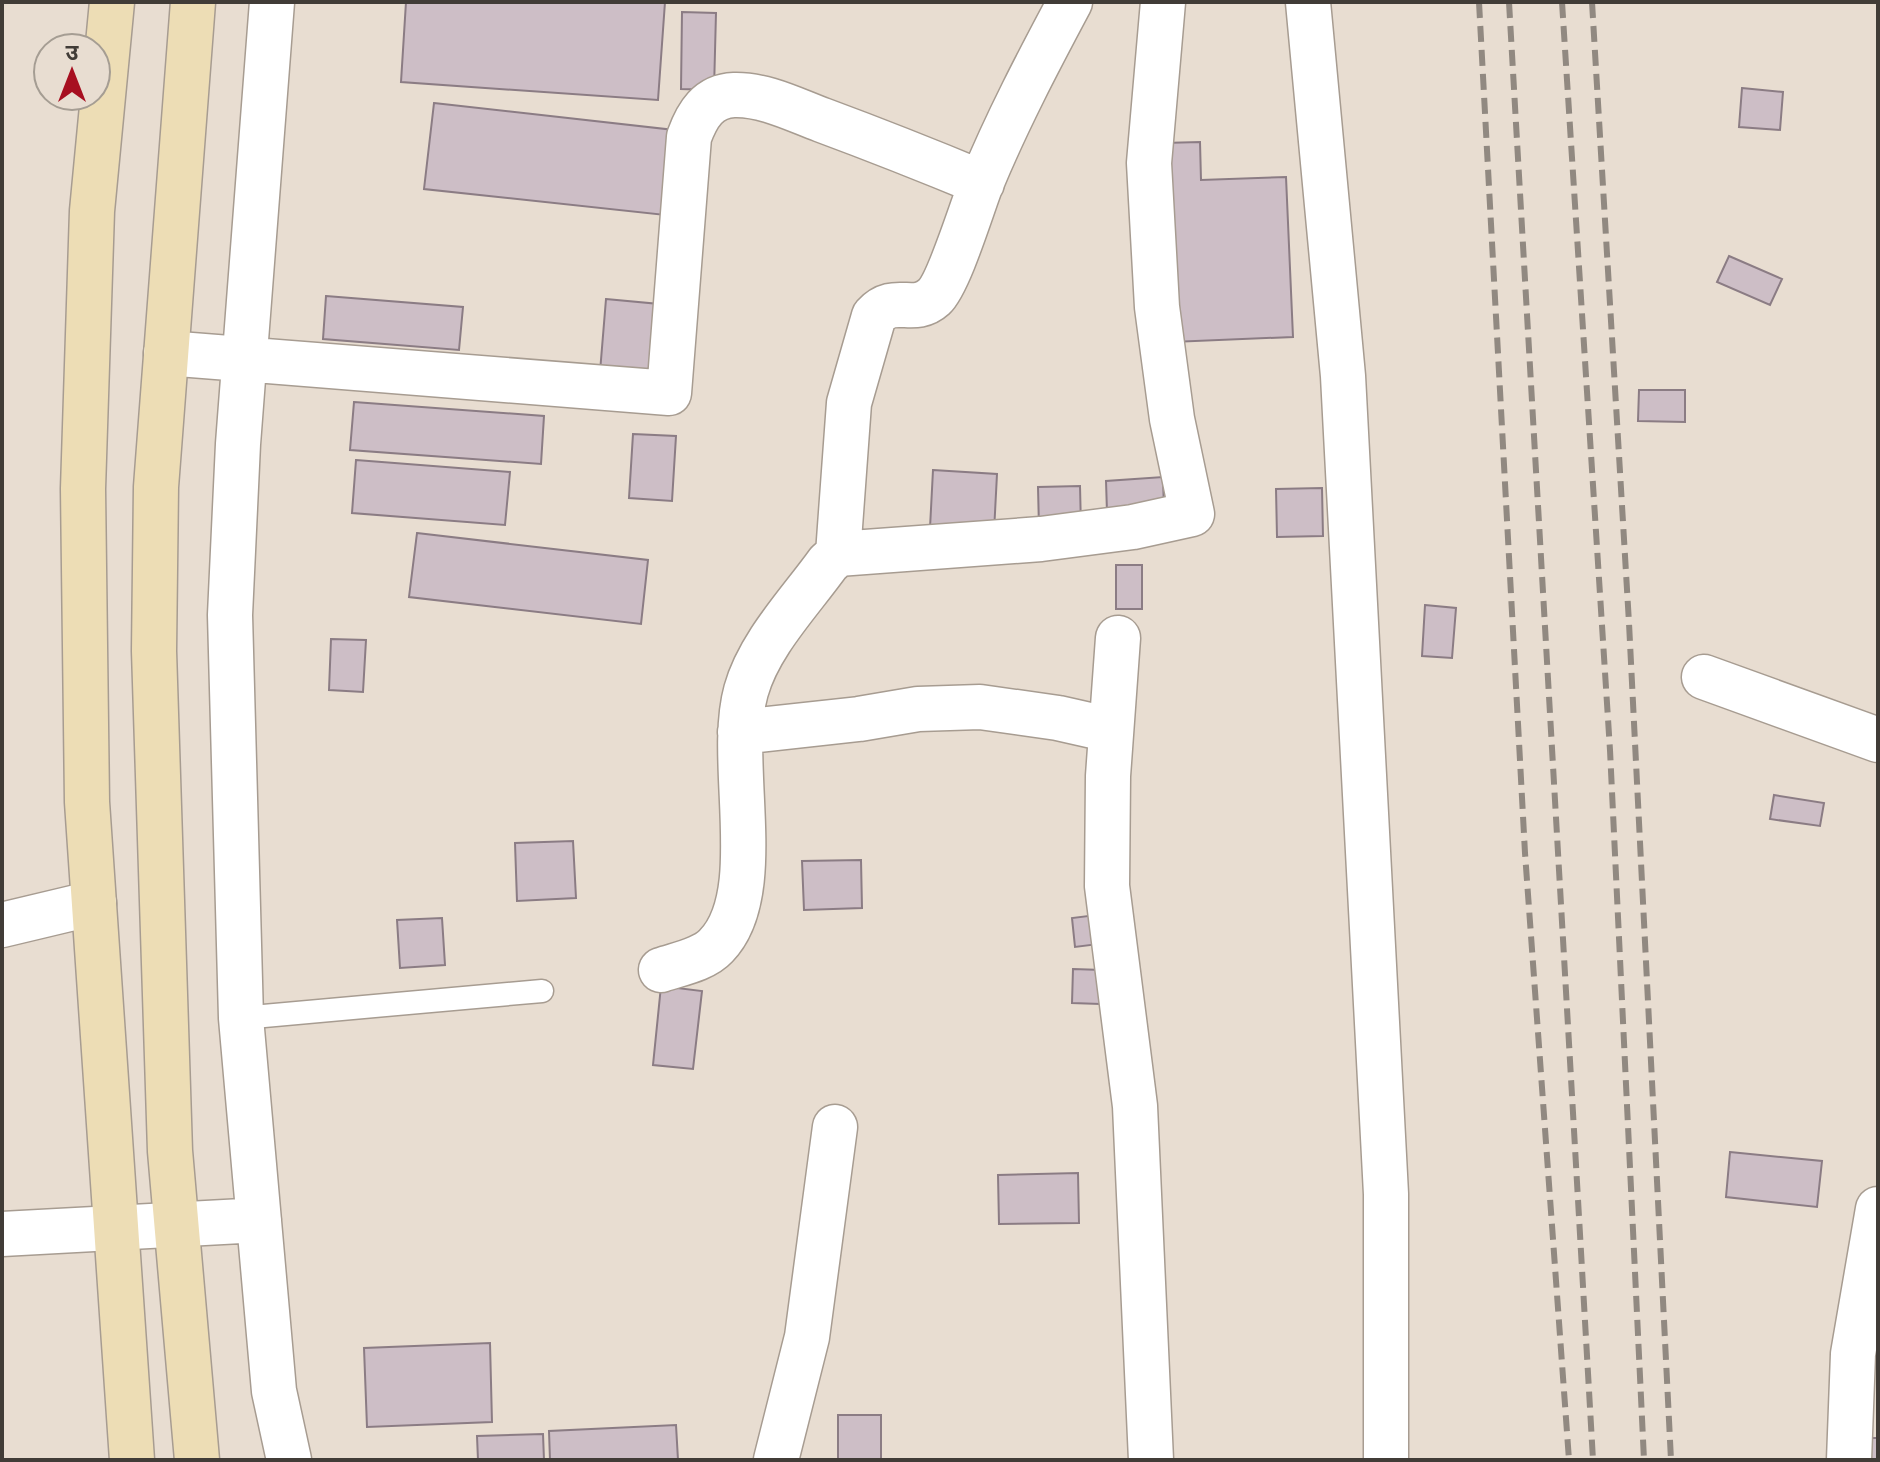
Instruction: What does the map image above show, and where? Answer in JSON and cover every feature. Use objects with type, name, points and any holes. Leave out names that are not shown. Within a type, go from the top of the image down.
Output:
[{"type":"street","points":[[112,2],[92,211],[83,489],[87,802],[132,1460]]},
{"type":"street","points":[[193,2],[156,487],[154,651],[170,1151],[197,1460]]},
{"type":"street","points":[[272,2],[244,358],[230,615],[241,1018],[274,1391],[289,1460]]},
{"type":"street","points":[[838,554],[849,403],[874,316],[882,307],[896,304],[920,306],[936,296],[948,274],[1017,101],[1070,2]]},
{"type":"street","points":[[661,970],[691,960],[715,947],[733,920],[741,887],[740,732],[746,688],[766,648],[828,563],[838,554],[1041,539],[1133,527],[1192,514],[1172,419],[1156,291],[1149,163],[1163,2]]},
{"type":"street","points":[[1308,2],[1344,392],[1386,1194],[1386,1460]]},
{"type":"street","points":[[166,353],[669,393],[689,137],[700,111],[714,100],[734,95],[770,101],[982,183]]},
{"type":"street","points":[[1118,638],[1111,730],[1107,886],[1135,1106],[1151,1460]]},
{"type":"street","points":[[1704,677],[1878,740]]},
{"type":"street","points":[[740,732],[918,709],[980,707],[1058,718],[1111,730]]},
{"type":"street","points":[[2,925],[94,903]]},
{"type":"street","points":[[776,1460],[807,1337],[835,1127]]},
{"type":"street","points":[[1849,1460],[1853,1354],[1878,1209]]},
{"type":"street","points":[[2,1234],[259,1220]]},
{"type":"lane","points":[[241,1018],[542,991]]},
{"type":"building","points":[[406,2],[665,2],[658,100],[401,82]]},
{"type":"building","points":[[682,12],[716,13],[714,90],[681,89]]},
{"type":"building","points":[[1742,88],[1783,92],[1780,130],[1739,127]]},
{"type":"building","points":[[434,103],[674,130],[665,215],[424,189]]},
{"type":"building","points":[[1200,142],[1201,180],[1286,177],[1293,337],[1172,342],[1163,143]]},
{"type":"building","points":[[1729,256],[1782,279],[1770,305],[1717,282]]},
{"type":"building","points":[[326,296],[463,307],[459,350],[323,339]]},
{"type":"building","points":[[606,299],[659,304],[653,376],[600,372]]},
{"type":"building","points":[[1639,390],[1685,390],[1685,422],[1638,421]]},
{"type":"building","points":[[354,402],[544,416],[541,464],[350,450]]},
{"type":"building","points":[[633,434],[676,436],[672,501],[629,498]]},
{"type":"building","points":[[356,460],[510,472],[505,525],[352,513]]},
{"type":"building","points":[[933,470],[997,474],[994,532],[930,528]]},
{"type":"building","points":[[1163,477],[1164,510],[1107,512],[1106,481]]},
{"type":"building","points":[[1080,486],[1081,527],[1039,528],[1038,487]]},
{"type":"building","points":[[1322,488],[1323,536],[1277,537],[1276,489]]},
{"type":"building","points":[[417,533],[648,560],[641,624],[409,597]]},
{"type":"building","points":[[1116,565],[1142,565],[1142,609],[1116,609]]},
{"type":"building","points":[[1425,605],[1456,608],[1452,658],[1422,656]]},
{"type":"building","points":[[331,639],[366,640],[363,692],[329,690]]},
{"type":"building","points":[[1774,795],[1824,803],[1820,826],[1770,819]]},
{"type":"building","points":[[573,841],[576,898],[517,901],[515,843]]},
{"type":"building","points":[[861,860],[862,908],[804,910],[802,861]]},
{"type":"building","points":[[1096,915],[1099,944],[1075,947],[1072,918]]},
{"type":"building","points":[[442,918],[445,965],[400,968],[397,920]]},
{"type":"building","points":[[1073,969],[1102,970],[1100,1004],[1072,1003]]},
{"type":"building","points":[[661,986],[702,991],[693,1069],[653,1065]]},
{"type":"building","points":[[1730,1152],[1822,1161],[1817,1207],[1726,1197]]},
{"type":"building","points":[[1078,1173],[1079,1223],[999,1224],[998,1175]]},
{"type":"building","points":[[490,1343],[492,1422],[367,1427],[364,1348]]},
{"type":"building","points":[[838,1415],[881,1415],[881,1460],[838,1460]]},
{"type":"building","points":[[676,1425],[678,1460],[550,1460],[549,1431]]},
{"type":"building","points":[[543,1434],[544,1460],[478,1460],[477,1436]]},
{"type":"building","points":[[1871,1438],[1878,1438],[1878,1460],[1871,1460]]},
{"type":"railway","points":[[1479,2],[1525,853],[1569,1460]]},
{"type":"railway","points":[[1509,2],[1593,1460]]},
{"type":"railway","points":[[1562,2],[1610,750],[1644,1460]]},
{"type":"railway","points":[[1592,2],[1629,623],[1671,1460]]}]
